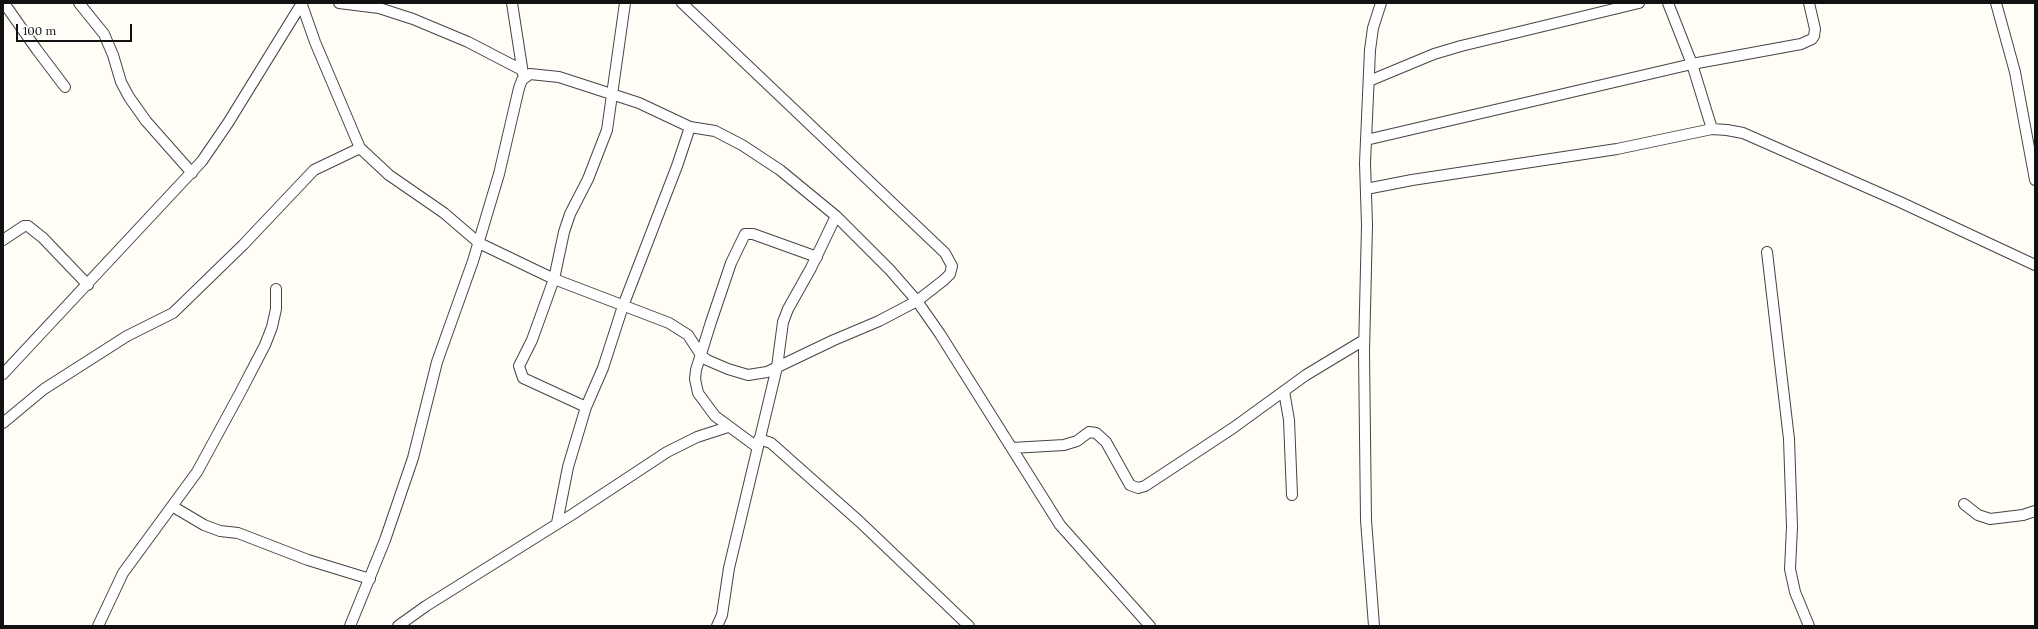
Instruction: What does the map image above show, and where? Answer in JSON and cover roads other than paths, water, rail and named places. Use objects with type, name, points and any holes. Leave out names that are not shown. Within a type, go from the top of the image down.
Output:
[{"type":"street","points":[[4,3],[37,50],[66,87]]},
{"type":"street","points":[[79,3],[104,34],[111,49],[121,82],[129,97],[146,121],[192,173]]},
{"type":"street","points":[[339,3],[379,8],[419,21],[500,58],[523,74],[548,75],[612,94],[690,127],[715,131],[780,170],[836,216],[890,270],[917,302],[940,334],[1060,525],[1150,626]]},
{"type":"street","points":[[350,626],[370,579],[413,458],[437,362],[479,243],[499,174],[523,74],[512,3]]},
{"type":"street","points":[[586,408],[523,378],[519,366],[532,340],[554,279],[564,232],[607,130],[625,3]]},
{"type":"street","points":[[302,4],[315,42],[360,148],[389,175],[444,213],[479,243],[554,279],[680,329],[688,335],[701,355],[728,369],[748,375],[767,372],[917,302],[950,274],[952,266],[945,253],[682,3]]},
{"type":"street","points":[[1369,81],[1434,54],[1461,46],[1639,3]]},
{"type":"street","points":[[1668,3],[1692,64],[1712,129]]},
{"type":"street","points":[[1366,140],[1692,64],[1801,44],[1812,39],[1815,29],[1809,3]]},
{"type":"street","points":[[1996,3],[2015,72],[2035,180]]},
{"type":"street","points":[[3,374],[192,173],[228,123],[302,4]]},
{"type":"street","points":[[1374,626],[1366,520],[1364,340],[1367,225],[1366,140],[1373,28],[1382,4]]},
{"type":"street","points":[[557,523],[568,467],[586,408],[603,368],[623,306],[677,166],[690,127]]},
{"type":"street","points":[[1366,190],[1412,180],[1618,149],[1712,129],[1743,133],[1900,202],[2035,265]]},
{"type":"street","points":[[3,423],[44,389],[127,336],[173,313],[243,245],[314,170],[360,148]]},
{"type":"street","points":[[717,626],[722,615],[728,568],[778,367],[783,322],[788,309],[817,257],[836,216]]},
{"type":"street","points":[[3,240],[24,226],[28,226],[43,238],[88,285]]},
{"type":"street","points":[[817,257],[768,239],[749,233],[745,234],[731,263],[701,355],[695,379],[698,393],[715,416],[728,427],[758,443],[771,443],[865,527],[969,626]]},
{"type":"street","points":[[1767,252],[1790,439],[1792,527],[1790,569],[1795,592],[1809,626]]},
{"type":"street","points":[[100,621],[123,573],[194,477],[209,452],[265,345],[276,309],[276,289]]},
{"type":"street","points":[[1012,448],[1064,445],[1077,441],[1089,432],[1096,432],[1106,442],[1130,485],[1138,488],[1145,486],[1233,428],[1306,375],[1364,340]]},
{"type":"street","points":[[1284,391],[1289,420],[1292,495]]},
{"type":"street","points":[[398,626],[426,606],[667,452],[698,437],[728,427]]},
{"type":"street","points":[[1964,504],[1978,515],[1990,518],[2023,515],[2035,511]]},
{"type":"street","points":[[172,506],[204,525],[220,531],[238,533],[308,560],[370,579]]}]
